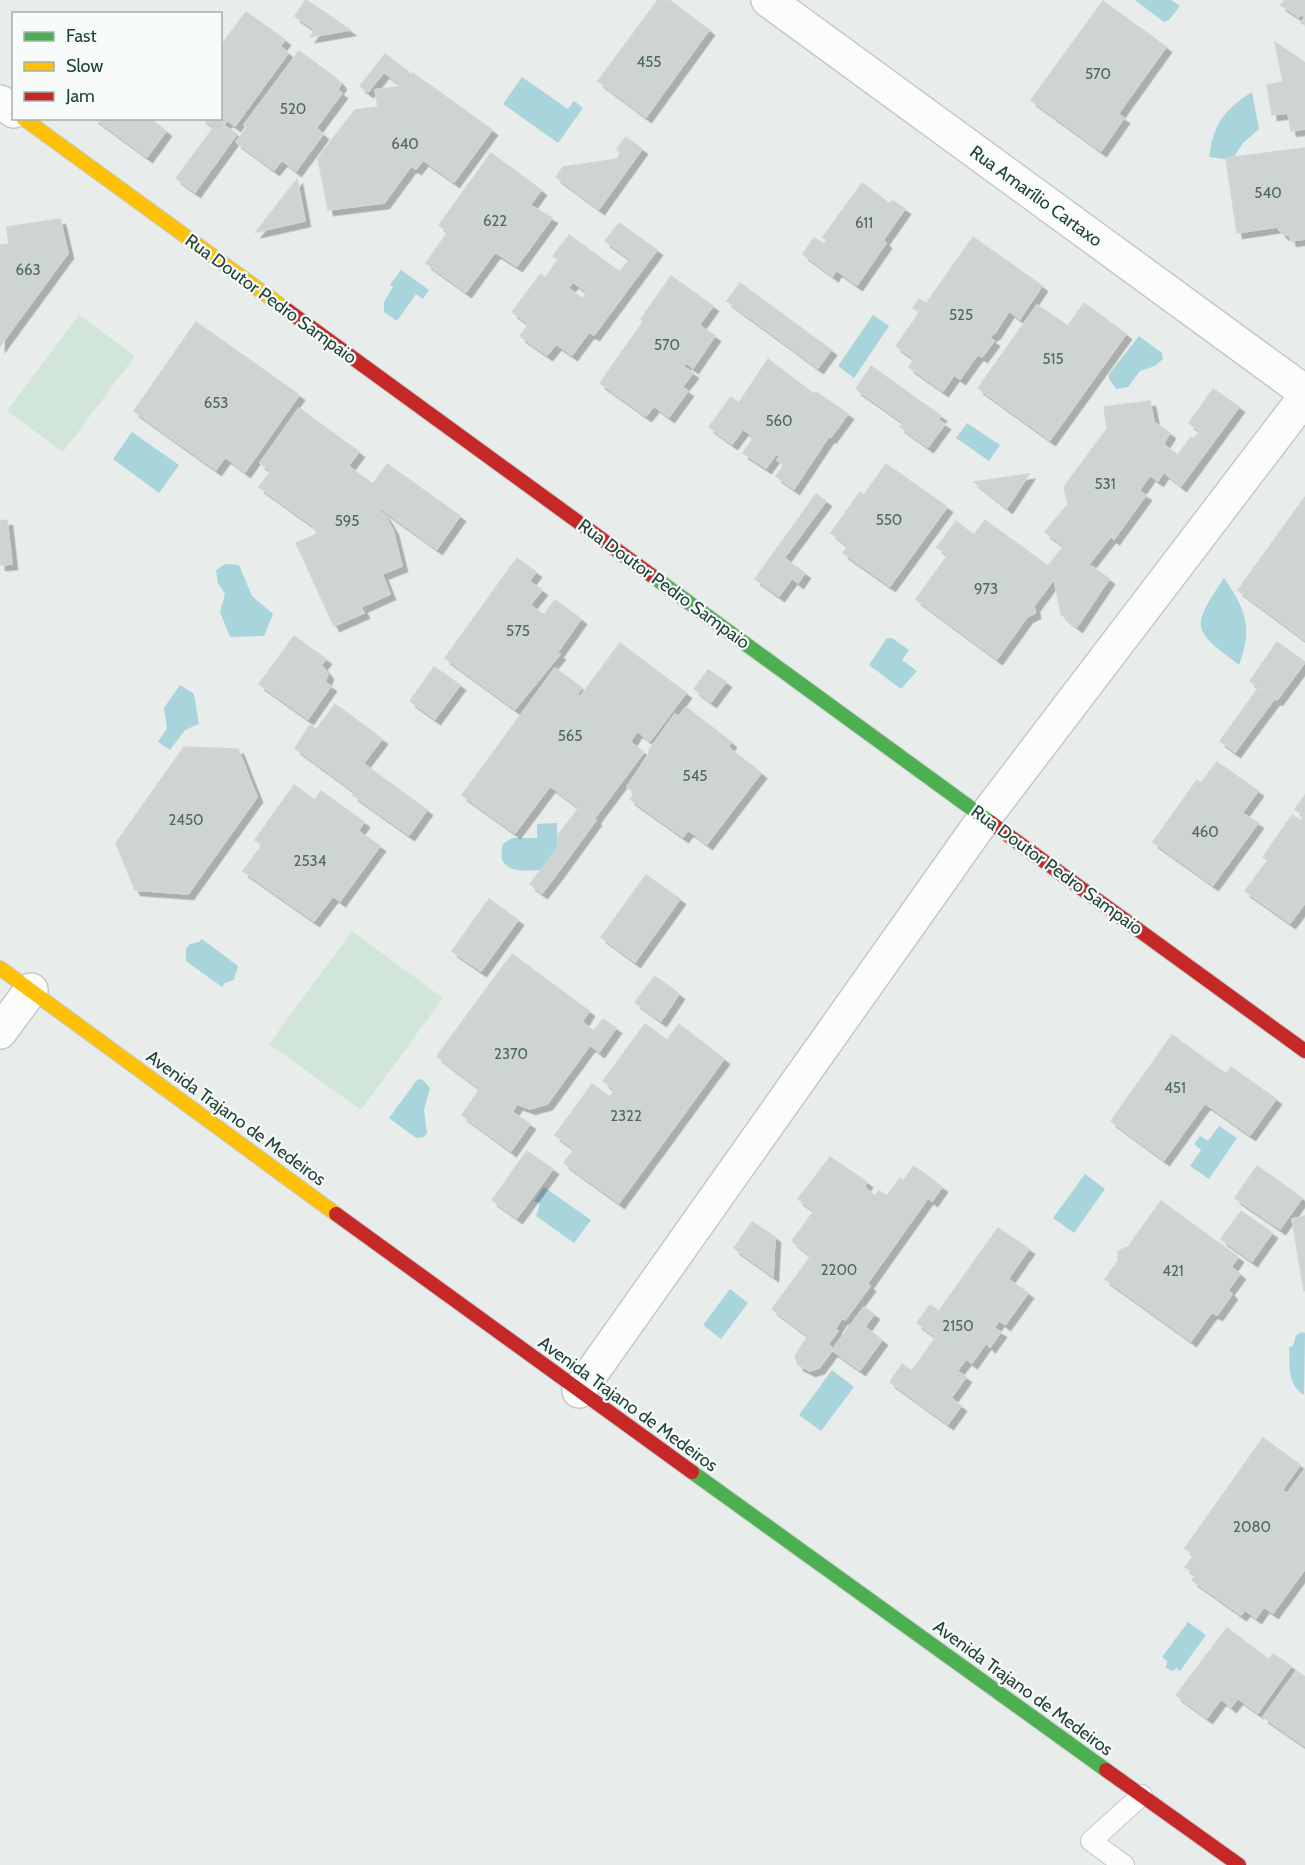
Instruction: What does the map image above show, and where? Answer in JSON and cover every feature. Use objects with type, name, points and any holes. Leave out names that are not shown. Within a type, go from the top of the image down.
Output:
[{"type":"street","name":"Rua Amarílio Cartaxo","points":[[768,0],[1305,392]]},
{"type":"street","name":"Rua Doutor Pedro Sampaio","points":[[26,120],[1305,1051]]},
{"type":"street","points":[[579,1392],[985,818],[1305,397]]},
{"type":"street","name":"Avenida Trajano de Medeiros","points":[[0,968],[579,1392],[1239,1865]]},
{"type":"street","points":[[0,1032],[31,990]]},
{"type":"lane","points":[[1124,1865],[1091,1841],[1142,1795]]},
{"type":"green space","points":[[79,315],[135,356],[63,452],[7,411]]},
{"type":"green space","points":[[352,931],[443,998],[361,1110],[269,1044]]},
{"type":"water","points":[[1135,0],[1171,0],[1180,6],[1169,20],[1164,22]]},
{"type":"water","points":[[522,77],[568,109],[574,101],[583,108],[558,143],[503,104]]},
{"type":"water","points":[[1252,92],[1259,129],[1243,143],[1232,160],[1209,157],[1217,126],[1234,105]]},
{"type":"water","points":[[401,270],[429,290],[423,299],[416,294],[397,321],[384,312],[384,302],[393,287],[390,285]]},
{"type":"water","points":[[873,315],[889,326],[854,378],[838,366]]},
{"type":"water","points":[[1139,336],[1162,353],[1163,359],[1155,366],[1140,371],[1128,387],[1116,389],[1109,379],[1109,374]]},
{"type":"water","points":[[967,423],[1000,445],[989,461],[956,438]]},
{"type":"water","points":[[132,432],[179,465],[159,493],[113,459]]},
{"type":"water","points":[[225,564],[239,565],[252,596],[273,614],[264,636],[230,637],[220,612],[225,594],[218,583],[216,570]]},
{"type":"water","points":[[1224,578],[1238,600],[1245,620],[1246,640],[1239,665],[1204,635],[1201,627],[1206,608]]},
{"type":"water","points":[[887,638],[892,638],[909,650],[902,660],[917,671],[901,689],[869,665]]},
{"type":"water","points":[[180,685],[194,694],[199,724],[185,730],[170,750],[158,742],[167,728],[164,708]]},
{"type":"water","points":[[557,823],[558,869],[518,870],[504,863],[503,844],[512,838],[537,838],[537,824]]},
{"type":"water","points":[[202,939],[238,966],[234,980],[225,983],[222,987],[186,961],[186,949],[190,944]]},
{"type":"water","points":[[422,1079],[430,1088],[424,1110],[427,1133],[424,1137],[416,1138],[389,1118],[417,1080]]},
{"type":"water","points":[[1219,1126],[1237,1138],[1209,1179],[1190,1166],[1201,1150],[1194,1144],[1200,1136],[1208,1141]]},
{"type":"water","points":[[1085,1174],[1105,1189],[1074,1233],[1053,1218]]},
{"type":"water","points":[[544,1187],[591,1220],[574,1243],[536,1216],[540,1204],[534,1201]]},
{"type":"water","points":[[730,1289],[748,1303],[721,1339],[703,1325]]},
{"type":"water","points":[[1305,1333],[1304,1395],[1292,1380],[1289,1361],[1289,1347],[1293,1346],[1296,1335]]},
{"type":"water","points":[[832,1370],[854,1387],[821,1431],[799,1415]]},
{"type":"water","points":[[1188,1622],[1206,1635],[1180,1671],[1177,1668],[1172,1671],[1166,1668],[1167,1661],[1162,1657]]},
{"type":"building","points":[[306,0],[327,14],[315,30],[295,16]]},
{"type":"building","points":[[658,0],[669,0],[709,30],[646,117],[598,81]]},
{"type":"building","points":[[1285,0],[1305,0],[1305,17],[1301,14],[1299,17],[1281,5]]},
{"type":"building","points":[[1103,1],[1166,47],[1118,114],[1124,118],[1101,151],[1031,100]]},
{"type":"building","points":[[246,12],[285,40],[280,46],[288,53],[235,126],[227,120],[220,131],[205,120],[222,120],[222,44]]},
{"type":"building","points":[[327,14],[350,30],[310,37]]},
{"type":"building","points":[[1275,42],[1305,63],[1305,129],[1291,131],[1288,113],[1272,115],[1267,85],[1283,82]]},
{"type":"building","points":[[299,51],[337,79],[341,84],[337,90],[342,93],[316,128],[323,134],[296,171],[282,160],[274,170],[236,142],[247,127],[244,125]]},
{"type":"building","points":[[385,54],[410,73],[401,85],[384,72],[368,92],[360,86]]},
{"type":"building","points":[[413,73],[492,130],[454,182],[423,160],[416,169],[411,166],[384,203],[328,210],[318,158],[355,110],[378,107],[375,90],[403,86]]},
{"type":"building","points":[[97,120],[152,120],[166,131],[147,157]]},
{"type":"building","points":[[223,125],[237,134],[195,192],[176,178],[214,127],[220,131]]},
{"type":"building","points":[[626,137],[642,149],[599,209],[556,177],[563,167],[618,159],[620,152],[617,149]]},
{"type":"building","points":[[1305,148],[1305,239],[1291,241],[1290,236],[1283,234],[1277,227],[1237,233],[1226,158]]},
{"type":"building","points":[[491,153],[541,190],[530,205],[552,218],[517,266],[495,252],[466,292],[426,263],[448,232],[439,225]]},
{"type":"building","points":[[297,179],[305,221],[256,232]]},
{"type":"building","points":[[862,183],[890,204],[892,200],[905,209],[883,240],[886,243],[857,285],[836,270],[833,276],[803,254],[814,238],[824,244],[827,241],[823,237]]},
{"type":"building","points":[[60,219],[68,253],[0,346],[0,245],[9,244],[7,227]]},
{"type":"building","points":[[619,223],[657,250],[594,335],[589,332],[572,355],[556,344],[547,355],[520,336],[529,324],[512,312],[541,274],[545,278],[558,260],[553,256],[569,235],[620,272],[630,259],[605,241]],"holes":[[[573,282],[587,292],[583,299],[568,288]]]},
{"type":"building","points":[[973,237],[1042,286],[1020,319],[1009,311],[995,333],[989,337],[994,341],[982,357],[978,354],[960,379],[954,375],[943,391],[909,367],[914,359],[896,346],[920,312],[913,308],[919,299],[926,304]]},
{"type":"building","points":[[671,276],[713,306],[699,325],[715,336],[693,368],[686,363],[683,366],[693,373],[682,387],[688,391],[669,417],[654,406],[646,416],[600,383],[643,322],[641,319]]},
{"type":"building","points":[[740,283],[831,350],[818,368],[727,301]]},
{"type":"building","points":[[1084,303],[1126,334],[1050,440],[978,388],[1037,305],[1068,326]]},
{"type":"building","points":[[196,322],[299,395],[245,472],[225,457],[216,470],[134,411]]},
{"type":"building","points":[[768,359],[814,394],[816,392],[848,414],[831,437],[829,436],[794,489],[776,476],[784,465],[777,460],[780,456],[776,454],[766,468],[743,453],[754,437],[743,429],[732,444],[709,427],[731,397],[739,403]]},
{"type":"building","points":[[871,366],[941,416],[938,420],[945,424],[928,447],[900,427],[904,423],[856,389]]},
{"type":"building","points":[[1213,389],[1239,407],[1181,486],[1165,473],[1191,437],[1194,439],[1200,431],[1189,423]]},
{"type":"building","points":[[1150,401],[1154,422],[1170,433],[1163,444],[1176,454],[1158,481],[1150,475],[1139,491],[1146,495],[1114,539],[1111,536],[1089,564],[1045,532],[1068,504],[1064,487],[1107,429],[1104,407]]},
{"type":"building","points":[[299,408],[359,452],[348,466],[373,484],[387,464],[460,516],[437,549],[370,501],[385,516],[393,530],[402,566],[382,574],[390,594],[361,607],[364,613],[334,626],[296,543],[317,534],[313,526],[259,487],[271,471],[260,463]]},
{"type":"building","points":[[886,464],[947,507],[890,586],[843,553],[848,546],[831,533],[860,492],[864,495]]},
{"type":"building","points":[[1029,474],[1007,508],[974,482]]},
{"type":"building","points":[[816,494],[826,501],[784,558],[805,573],[798,583],[792,578],[779,596],[755,579]]},
{"type":"building","points":[[1305,497],[1305,640],[1238,590]]},
{"type":"building","points":[[7,520],[12,564],[0,565],[0,521]]},
{"type":"building","points":[[985,520],[1048,566],[1064,546],[1109,579],[1077,627],[1061,614],[1054,579],[1034,606],[1035,613],[1027,617],[997,659],[916,599],[948,555],[937,547],[956,521],[974,535]]},
{"type":"building","points":[[517,558],[536,572],[529,581],[542,590],[530,605],[544,615],[555,600],[581,619],[557,653],[560,654],[515,709],[445,658]]},
{"type":"building","points":[[294,636],[326,659],[321,665],[328,674],[325,682],[331,686],[308,719],[259,684]]},
{"type":"building","points":[[1277,642],[1305,662],[1277,700],[1250,681]]},
{"type":"building","points":[[620,643],[686,693],[650,741],[637,731],[630,742],[644,752],[594,819],[550,786],[515,833],[462,795],[555,668],[582,688],[577,694],[580,697]]},
{"type":"building","points":[[434,667],[460,685],[435,719],[410,701]]},
{"type":"building","points":[[708,670],[726,682],[711,702],[694,689]]},
{"type":"building","points":[[1259,687],[1275,698],[1235,752],[1220,741]]},
{"type":"building","points":[[335,704],[382,739],[363,764],[316,730]]},
{"type":"building","points":[[686,707],[731,742],[728,747],[761,773],[707,844],[688,830],[683,837],[630,799],[635,793],[627,787],[650,752],[649,750],[675,714],[678,717]]},
{"type":"building","points":[[310,725],[372,770],[355,792],[295,748]]},
{"type":"building","points":[[184,747],[238,749],[257,797],[188,894],[135,890],[116,843]]},
{"type":"building","points":[[1217,762],[1258,791],[1242,813],[1258,823],[1213,885],[1153,842],[1197,780],[1201,783]]},
{"type":"building","points":[[372,770],[427,810],[409,835],[353,795]]},
{"type":"building","points":[[294,785],[315,800],[321,791],[364,822],[358,831],[380,846],[340,901],[333,896],[314,921],[243,871],[262,845],[255,840]]},
{"type":"building","points":[[1305,795],[1305,903],[1290,923],[1245,891],[1268,860],[1263,857],[1292,815],[1301,821],[1304,816],[1295,809]]},
{"type":"building","points":[[579,808],[596,820],[556,875],[558,835]]},
{"type":"building","points":[[556,850],[556,875],[542,893],[530,884]]},
{"type":"building","points":[[646,875],[680,899],[635,962],[601,937]]},
{"type":"building","points":[[489,899],[518,920],[481,971],[452,951]]},
{"type":"building","points":[[512,954],[589,1011],[582,1022],[594,1031],[603,1019],[616,1028],[599,1052],[590,1045],[547,1104],[530,1109],[517,1104],[512,1112],[530,1124],[511,1151],[462,1115],[480,1089],[437,1056]]},
{"type":"building","points":[[655,976],[679,994],[661,1021],[635,1002]]},
{"type":"building","points":[[645,1024],[667,1040],[679,1024],[724,1059],[619,1203],[564,1163],[574,1149],[555,1135],[592,1084],[610,1097],[615,1090],[603,1081]]},
{"type":"building","points":[[1172,1035],[1226,1074],[1164,1160],[1111,1121]]},
{"type":"building","points":[[1231,1067],[1276,1099],[1250,1135],[1205,1103]]},
{"type":"building","points":[[527,1151],[553,1169],[517,1218],[492,1200]]},
{"type":"building","points":[[830,1157],[867,1182],[864,1187],[875,1196],[879,1191],[887,1196],[900,1178],[928,1198],[867,1284],[870,1286],[845,1320],[842,1318],[835,1329],[838,1331],[828,1344],[833,1349],[819,1368],[810,1371],[798,1365],[795,1356],[808,1336],[772,1309],[811,1256],[792,1241],[814,1211],[798,1199]]},
{"type":"building","points":[[914,1166],[942,1187],[932,1201],[904,1180]]},
{"type":"building","points":[[1257,1166],[1302,1198],[1280,1229],[1235,1198]]},
{"type":"building","points":[[1161,1201],[1238,1257],[1231,1267],[1240,1274],[1228,1290],[1232,1294],[1217,1315],[1212,1312],[1191,1341],[1105,1279],[1118,1261],[1118,1251],[1128,1247]]},
{"type":"building","points":[[1241,1211],[1272,1233],[1252,1261],[1221,1239]]},
{"type":"building","points":[[1305,1216],[1305,1290],[1304,1291],[1292,1219]]},
{"type":"building","points":[[752,1222],[775,1237],[773,1276],[734,1248]]},
{"type":"building","points":[[998,1228],[1029,1249],[1008,1279],[1028,1293],[1005,1325],[999,1320],[994,1328],[1001,1332],[990,1347],[986,1343],[972,1363],[966,1359],[957,1371],[966,1377],[951,1398],[961,1406],[948,1424],[890,1382],[902,1364],[912,1371],[936,1337],[917,1323],[930,1305],[939,1311]]},
{"type":"building","points":[[864,1307],[874,1314],[865,1327],[882,1340],[860,1370],[832,1350]]},
{"type":"building","points":[[1263,1438],[1300,1465],[1282,1490],[1287,1494],[1305,1469],[1305,1569],[1273,1613],[1264,1607],[1256,1618],[1245,1610],[1241,1615],[1192,1580],[1196,1575],[1185,1567],[1194,1555],[1185,1548]]},
{"type":"building","points":[[1227,1628],[1268,1659],[1231,1707],[1221,1699],[1207,1718],[1176,1695]]},
{"type":"building","points":[[1273,1654],[1291,1666],[1258,1713],[1239,1699]]},
{"type":"building","points":[[1296,1671],[1305,1677],[1305,1746],[1263,1717]]},
{"type":"traffic: fast","points":[[651,575],[990,822]]},
{"type":"traffic: fast","points":[[692,1472],[1106,1770]]},
{"type":"traffic: slow","points":[[26,120],[287,310]]},
{"type":"traffic: slow","points":[[0,968],[336,1214]]},
{"type":"traffic: jam","points":[[287,310],[651,575]]},
{"type":"traffic: jam","points":[[990,822],[1305,1051]]},
{"type":"traffic: jam","points":[[336,1214],[692,1472]]},
{"type":"traffic: jam","points":[[1106,1770],[1239,1865]]}]
